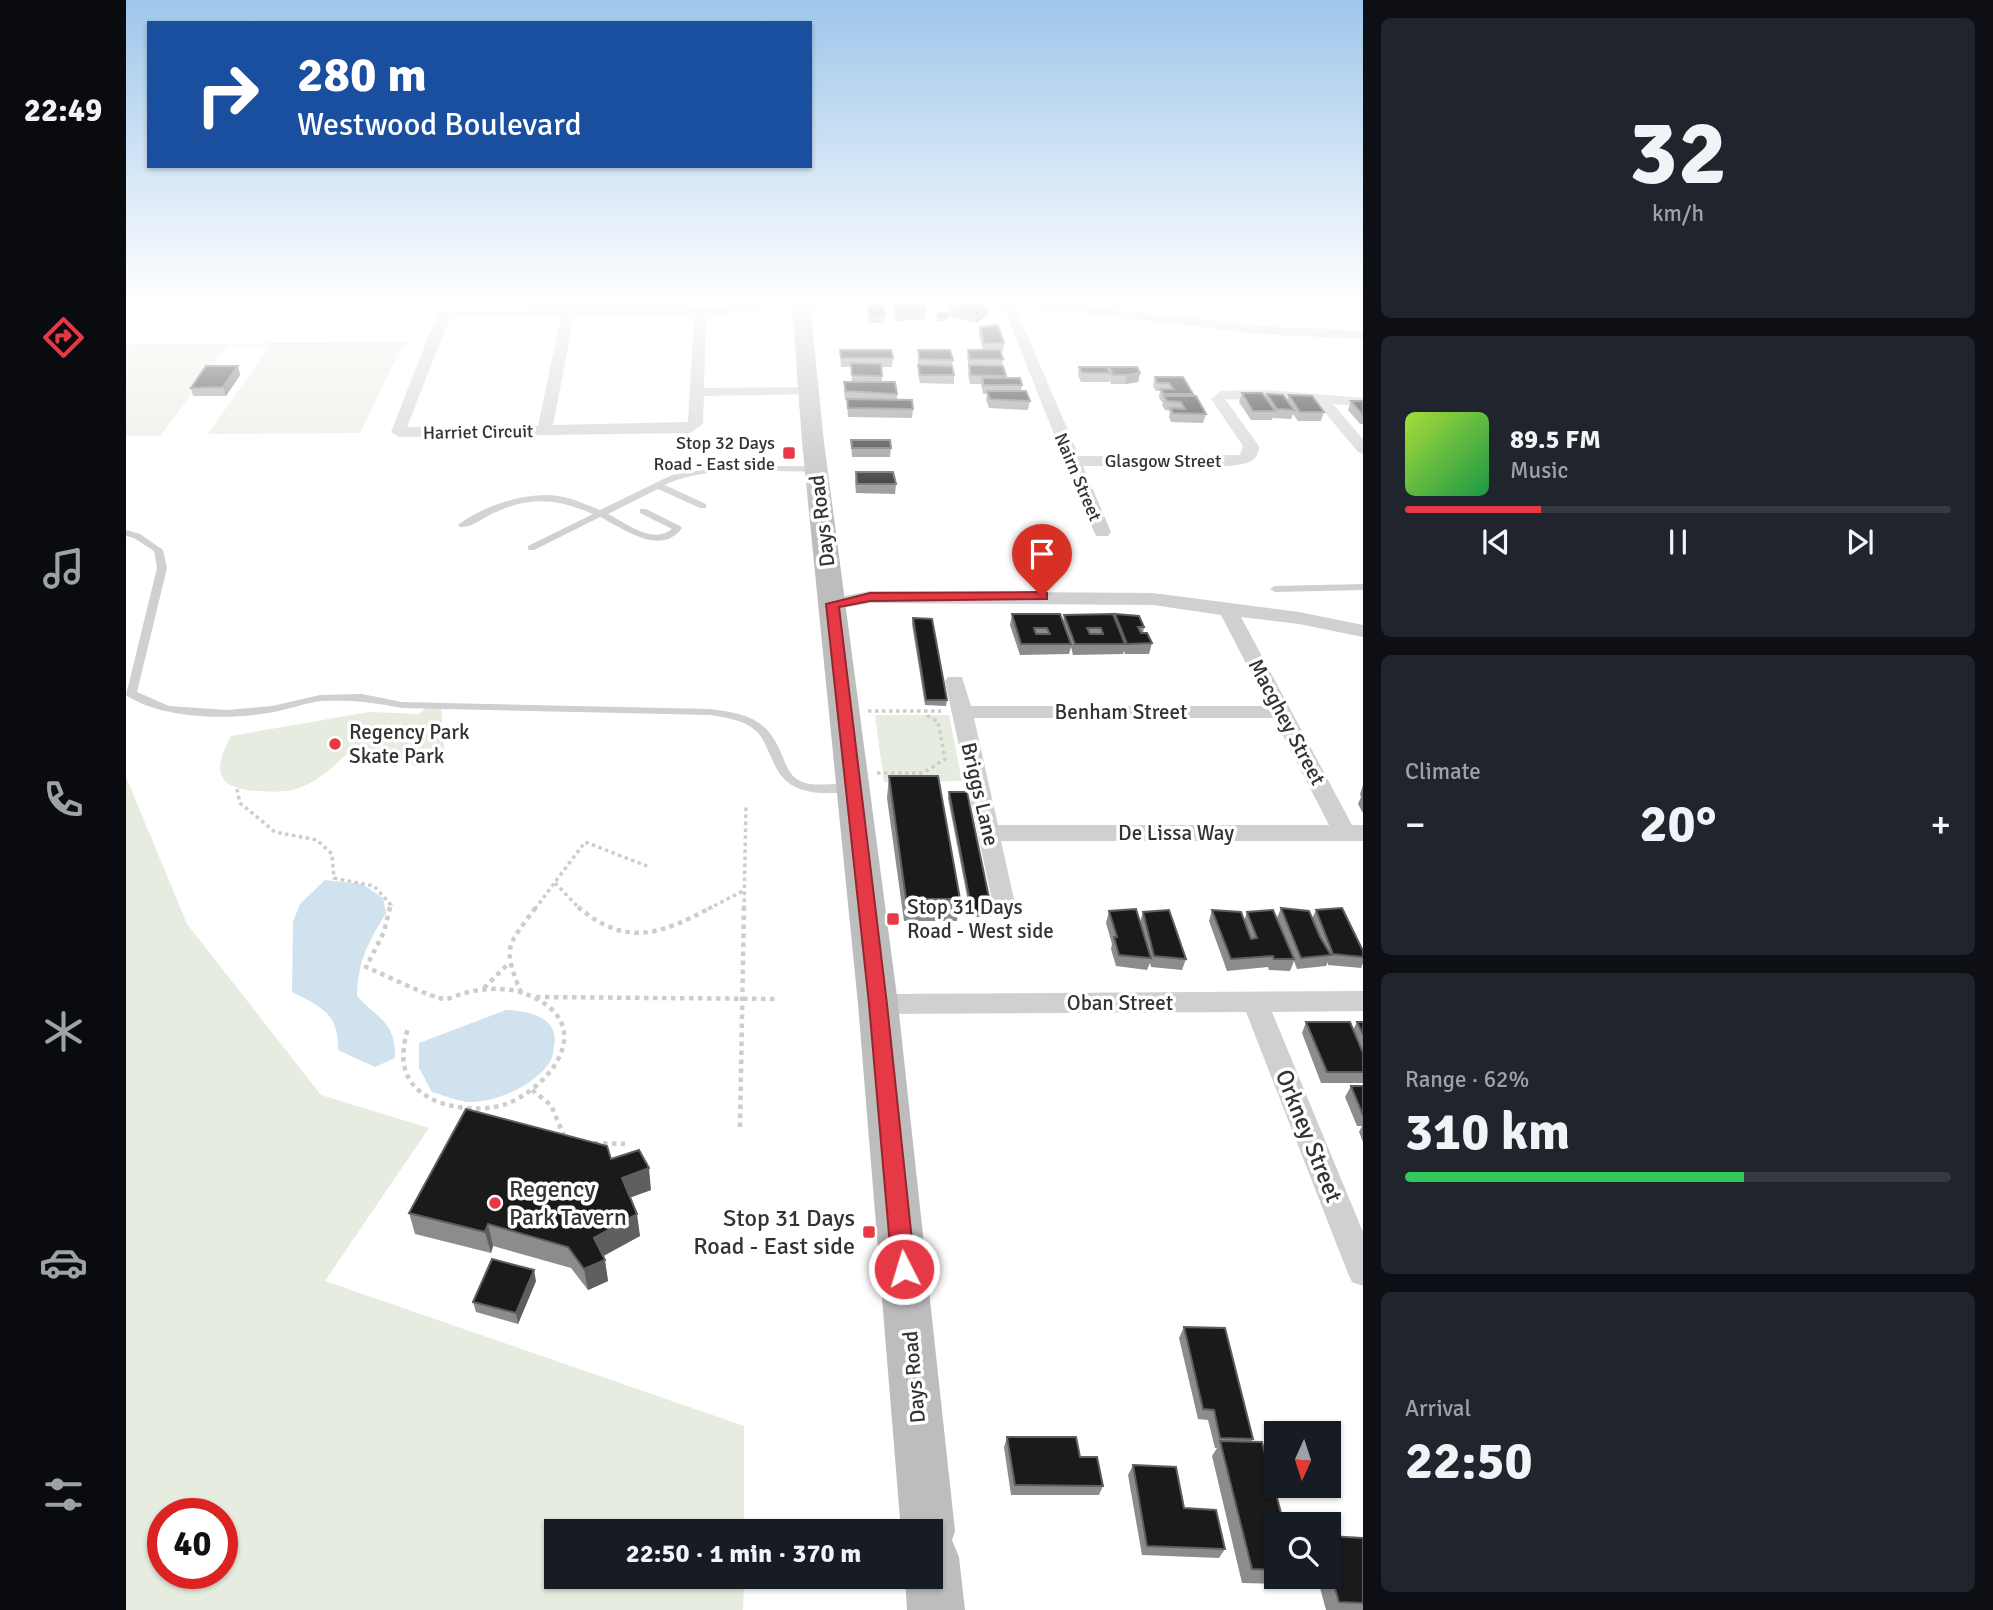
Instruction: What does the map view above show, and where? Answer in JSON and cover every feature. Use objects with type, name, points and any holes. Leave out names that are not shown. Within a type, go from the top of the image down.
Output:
[{"type":"street","name":"Harriet Circuit","points":[[417,379],[399,425],[399,432],[690,428],[695,424],[696,379]]},
{"type":"street","points":[[544,431],[555,379]]},
{"type":"street","name":"Days Road","points":[[807,379],[832,604],[863,774],[878,1004],[928,1519]]},
{"type":"street","name":"Nairn Street","points":[[1038,379],[1102,532]]},
{"type":"street","points":[[696,392],[808,391]]},
{"type":"street","name":"Glasgow Street","points":[[1070,461],[1245,459],[1251,453],[1251,446],[1219,399],[1221,395],[1267,394],[1363,402]]},
{"type":"street","points":[[1322,400],[1363,449]]},
{"type":"street","points":[[832,604],[872,612],[920,604],[1177,611],[1188,606],[1299,618],[1363,631]]},
{"type":"street","name":"Macghey Street","points":[[1228,610],[1281,712],[1354,833]]},
{"type":"street","name":"Briggs Lane","points":[[955,681],[954,712],[989,833],[1004,908]]},
{"type":"street","name":"Benham Street","points":[[954,712],[1281,712]]},
{"type":"street","name":"De Lissa Way","points":[[989,833],[1354,833]]},
{"type":"street","name":"Orkney Street","points":[[1255,1002],[1363,1271]]},
{"type":"street","name":"Oban Street","points":[[878,1004],[1363,1002]]},
{"type":"street","points":[[934,1589],[936,1610]]},
{"type":"lane","points":[[531,548],[675,477],[728,469],[816,469]]},
{"type":"lane","points":[[658,485],[703,506]]},
{"type":"lane","points":[[463,525],[508,502],[528,497],[565,499],[650,538],[662,538],[676,532],[677,528],[643,511]]},
{"type":"lane","points":[[126,533],[137,536],[158,550],[162,568],[131,694],[167,709],[227,713],[272,709],[320,698],[362,697],[402,705],[710,712],[739,717],[765,732],[784,773],[807,788],[863,774]]},
{"type":"lane","points":[[1275,589],[1363,587]]},
{"type":"path","points":[[870,724],[868,711],[954,712]]},
{"type":"path","points":[[863,774],[923,773],[945,759],[938,722],[927,711]]},
{"type":"path","points":[[237,789],[240,803],[275,832],[317,840],[332,854],[334,878],[374,886],[391,905],[384,932],[366,967],[444,999],[482,989],[509,988],[534,997],[551,1008],[564,1023],[564,1046],[551,1071],[532,1090],[498,1107],[460,1108],[428,1097],[407,1074],[403,1049],[408,1027]]},
{"type":"path","points":[[740,1127],[746,806]]},
{"type":"path","points":[[521,993],[509,963],[508,944],[584,842],[647,866]]},
{"type":"path","points":[[554,882],[570,904],[610,927],[635,934],[656,933],[745,890]]},
{"type":"path","points":[[482,989],[509,963]]},
{"type":"path","points":[[534,997],[779,999]]},
{"type":"path","points":[[532,1090],[551,1105],[565,1138],[575,1140]]},
{"type":"path","points":[[585,1142],[625,1144]]},
{"type":"shaded area","points":[[126,379],[202,379],[160,436],[126,436]]},
{"type":"shaded area","points":[[246,379],[386,379],[360,433],[208,434]]},
{"type":"shaded area","name":"Regency Park Skate Park","points":[[428,706],[441,706],[445,759],[415,766],[401,760],[367,764],[349,752],[312,782],[300,788],[283,791],[245,789],[226,782],[222,776],[221,759],[231,736],[369,712],[419,714]]},
{"type":"shaded area","points":[[875,715],[949,715],[962,781],[884,782]]},
{"type":"shaded area","points":[[126,777],[187,924],[321,1095],[429,1128],[325,1281],[744,1426],[744,1519],[544,1519],[544,1589],[744,1589],[743,1610],[126,1610]]},
{"type":"water","points":[[325,880],[362,884],[383,898],[386,913],[365,952],[359,972],[357,996],[384,1022],[395,1046],[395,1058],[375,1067],[338,1050],[338,1038],[327,1013],[292,992],[293,922],[300,904]]},
{"type":"water","points":[[506,1010],[540,1017],[552,1028],[555,1036],[552,1056],[543,1070],[514,1091],[480,1102],[469,1102],[432,1092],[419,1068],[419,1043]]},
{"type":"building","points":[[197,379],[229,379],[223,387],[191,388]]},
{"type":"building","points":[[982,379],[1020,379],[1022,385],[984,385]]},
{"type":"building","points":[[1156,379],[1184,379],[1193,394],[1164,394],[1161,389],[1173,389],[1169,383],[1157,383]]},
{"type":"building","points":[[844,382],[895,382],[897,394],[846,391]]},
{"type":"building","points":[[987,391],[1026,391],[1030,401],[990,399]]},
{"type":"building","points":[[1242,393],[1262,393],[1275,411],[1253,411]]},
{"type":"building","points":[[1267,394],[1283,395],[1294,410],[1277,409]]},
{"type":"building","points":[[1289,395],[1312,396],[1324,412],[1300,412]]},
{"type":"building","points":[[1164,396],[1196,396],[1206,414],[1173,413],[1171,408],[1185,409],[1181,402],[1167,401]]},
{"type":"building","points":[[847,399],[912,400],[913,409],[848,408]]},
{"type":"building","points":[[1351,401],[1363,401],[1363,415]]},
{"type":"building","points":[[851,440],[890,440],[891,448],[852,448]]},
{"type":"building","points":[[856,472],[893,472],[896,484],[857,484]]},
{"type":"building","points":[[1012,614],[1060,614],[1071,644],[1021,644]],"holes":[[[1034,628],[1047,628],[1050,634],[1036,634]]]},
{"type":"building","points":[[1113,614],[1125,644],[1075,644],[1064,615]],"holes":[[[1087,628],[1101,628],[1103,634],[1090,634]]]},
{"type":"building","points":[[1115,614],[1139,616],[1144,627],[1138,627],[1141,633],[1147,633],[1152,643],[1127,644]]},
{"type":"building","points":[[913,618],[932,619],[947,700],[926,700]]},
{"type":"building","points":[[889,776],[938,776],[960,899],[906,899]]},
{"type":"building","points":[[949,792],[967,792],[992,912],[972,912]]},
{"type":"building","points":[[1281,908],[1309,911],[1331,955],[1301,958]]},
{"type":"building","points":[[1342,908],[1363,951],[1363,957],[1333,954],[1316,910]]},
{"type":"building","points":[[1136,909],[1151,958],[1119,955],[1109,911]]},
{"type":"building","points":[[1169,910],[1186,959],[1154,956],[1143,912]]},
{"type":"building","points":[[1212,910],[1241,912],[1251,939],[1257,938],[1247,912],[1273,910],[1294,959],[1274,959],[1273,956],[1231,959]]},
{"type":"building","points":[[1306,1022],[1350,1022],[1363,1053],[1363,1072],[1327,1072]]},
{"type":"building","points":[[1357,1022],[1363,1022],[1363,1034]]},
{"type":"building","points":[[1351,1086],[1363,1086],[1363,1115]]},
{"type":"building","points":[[466,1109],[607,1146],[611,1159],[639,1150],[649,1168],[622,1178],[637,1214],[594,1238],[605,1260],[584,1269],[568,1247],[488,1224],[485,1232],[409,1213]]},
{"type":"building","points":[[492,1259],[534,1270],[516,1313],[473,1302]]},
{"type":"building","points":[[1184,1327],[1225,1328],[1253,1439],[1220,1438],[1214,1410],[1203,1409]]},
{"type":"building","points":[[1007,1437],[1076,1437],[1080,1457],[1097,1457],[1103,1486],[1015,1485]]},
{"type":"building","points":[[1220,1441],[1262,1442],[1264,1498],[1277,1498],[1281,1512],[1264,1512],[1264,1570],[1252,1569]]},
{"type":"building","points":[[1133,1465],[1176,1467],[1184,1508],[1216,1510],[1225,1549],[1147,1546]]},
{"type":"building","points":[[1341,1537],[1363,1538],[1363,1603],[1339,1602],[1335,1589],[1341,1589]]},
{"type":"place","name":"Stop 32 Days Road - East side","points":[[789,453]]},
{"type":"place","name":"Regency Park Skate Park","points":[[335,744]]},
{"type":"place","name":"Stop 31 Days Road - West side","points":[[893,919]]},
{"type":"place","name":"Regency Park Tavern","points":[[495,1203]]},
{"type":"place","name":"Stop 31 Days Road - East side","points":[[869,1232]]},
{"type":"route","points":[[904,1269],[878,1004],[832,604],[870,597],[1042,596]]}]
